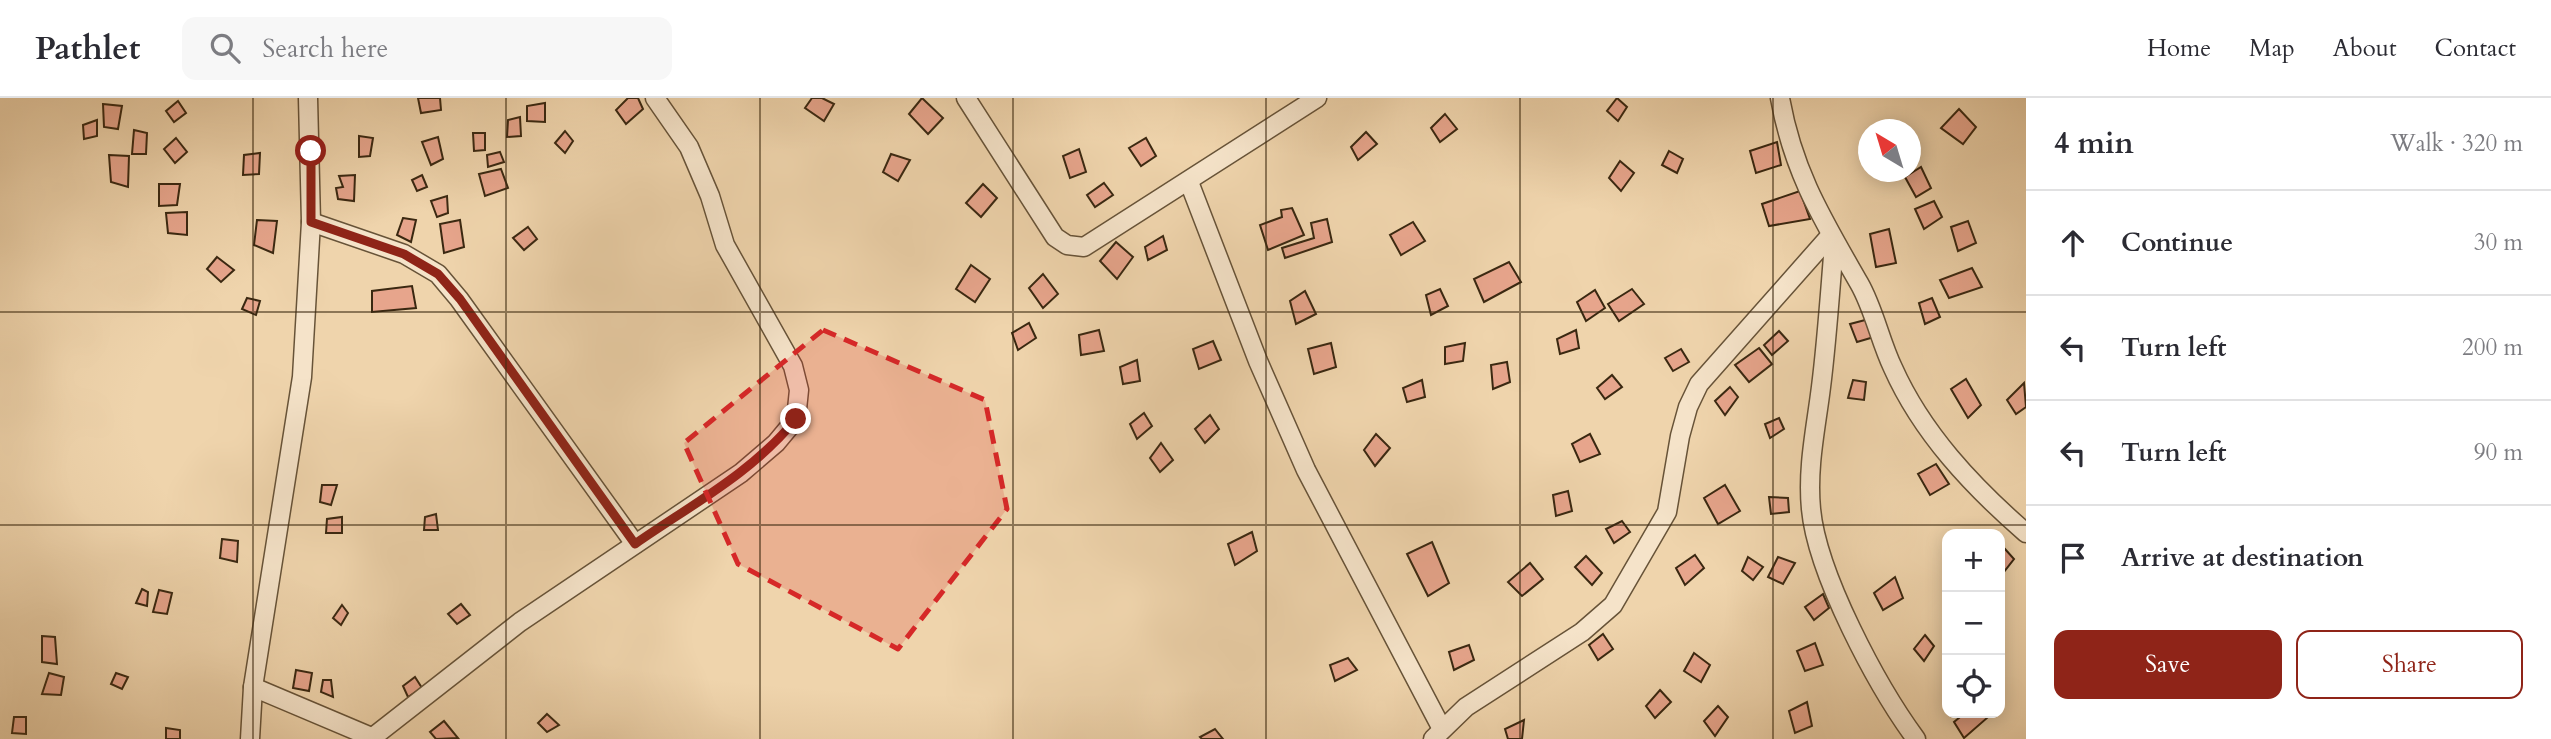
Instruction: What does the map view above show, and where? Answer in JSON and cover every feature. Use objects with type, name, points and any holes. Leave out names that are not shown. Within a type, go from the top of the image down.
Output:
[{"type":"street","points":[[250,739],[253,687],[302,377],[311,222],[308,98]]},
{"type":"street","points":[[253,687],[374,738],[520,622],[741,473],[776,443],[796,419],[799,390],[793,366],[725,245],[710,195],[689,147],[666,108],[655,98]]},
{"type":"street","points":[[966,98],[1055,237],[1067,245],[1084,247],[1317,98]]},
{"type":"street","points":[[1780,98],[1787,139],[1832,240],[1860,286],[1893,369],[1925,427],[1987,499],[2026,533]]},
{"type":"street","points":[[1189,182],[1258,361],[1306,470],[1437,734],[1465,707],[1582,632],[1613,605],[1668,512],[1680,436],[1688,407],[1699,384],[1832,240]]},
{"type":"street","points":[[311,222],[404,254],[438,274],[460,299],[635,544]]},
{"type":"street","points":[[1832,240],[1822,386],[1810,456],[1811,509],[1819,552],[1846,617],[1900,717],[1916,739]]},
{"type":"highlighted area","points":[[823,330],[985,400],[1007,509],[898,649],[738,564],[684,443]]},
{"type":"building","points":[[418,98],[440,98],[441,110],[421,113]]},
{"type":"building","points":[[628,98],[638,98],[643,109],[626,124],[616,110]]},
{"type":"building","points":[[812,98],[822,98],[834,104],[824,121],[805,108]]},
{"type":"building","points":[[922,98],[943,118],[928,134],[909,114]]},
{"type":"building","points":[[1617,98],[1627,107],[1618,121],[1607,111]]},
{"type":"building","points":[[178,101],[186,113],[174,122],[166,111]]},
{"type":"building","points":[[545,103],[545,122],[527,121],[527,106]]},
{"type":"building","points":[[103,104],[122,106],[118,129],[104,127]]},
{"type":"building","points":[[1959,109],[1976,127],[1963,144],[1941,128]]},
{"type":"building","points":[[1445,114],[1457,129],[1440,142],[1431,128]]},
{"type":"building","points":[[520,117],[521,136],[507,137],[508,120]]},
{"type":"building","points":[[97,120],[97,136],[84,139],[83,125]]},
{"type":"building","points":[[134,130],[147,133],[146,154],[132,154]]},
{"type":"building","points":[[565,131],[573,141],[565,153],[555,143]]},
{"type":"building","points":[[1366,132],[1377,144],[1358,160],[1351,147]]},
{"type":"building","points":[[473,133],[485,133],[485,150],[474,151]]},
{"type":"building","points":[[359,136],[373,138],[370,156],[359,157]]},
{"type":"building","points":[[438,137],[443,159],[431,165],[422,142]]},
{"type":"building","points":[[176,138],[187,152],[175,163],[164,149]]},
{"type":"building","points":[[1146,138],[1156,156],[1141,166],[1129,148]]},
{"type":"building","points":[[1777,142],[1781,165],[1756,173],[1750,151]]},
{"type":"building","points":[[1079,149],[1086,172],[1070,178],[1063,156]]},
{"type":"building","points":[[1669,151],[1683,159],[1677,173],[1662,165]]},
{"type":"building","points":[[500,152],[504,162],[488,167],[487,155]]},
{"type":"building","points":[[260,153],[259,174],[243,175],[244,155]]},
{"type":"building","points":[[891,154],[910,160],[898,181],[883,172]]},
{"type":"building","points":[[109,155],[129,156],[128,187],[111,182]]},
{"type":"building","points":[[1620,161],[1634,173],[1621,191],[1609,178]]},
{"type":"building","points":[[1921,167],[1931,188],[1916,197],[1908,182],[1921,182]]},
{"type":"building","points":[[501,169],[508,188],[485,196],[479,174]]},
{"type":"building","points":[[355,175],[354,201],[338,199],[336,188],[343,187],[339,176]]},
{"type":"building","points":[[422,175],[427,187],[417,191],[412,180]]},
{"type":"building","points":[[1104,183],[1113,195],[1095,207],[1087,195]]},
{"type":"building","points":[[159,184],[180,184],[177,205],[159,206]]},
{"type":"building","points":[[983,184],[997,198],[981,217],[966,203]]},
{"type":"building","points":[[1800,191],[1810,219],[1769,226],[1762,204]]},
{"type":"building","points":[[447,196],[448,213],[437,217],[431,201]]},
{"type":"building","points":[[1934,201],[1942,217],[1924,229],[1915,209]]},
{"type":"building","points":[[1292,208],[1304,235],[1268,250],[1260,225],[1282,217],[1281,210]]},
{"type":"building","points":[[187,212],[187,235],[168,233],[166,213]]},
{"type":"building","points":[[403,218],[416,220],[411,242],[397,235]]},
{"type":"building","points":[[1327,219],[1332,242],[1285,258],[1282,248],[1314,238],[1311,223]]},
{"type":"building","points":[[257,220],[277,221],[273,253],[254,245]]},
{"type":"building","points":[[460,220],[464,247],[444,253],[440,224]]},
{"type":"building","points":[[1968,221],[1976,243],[1958,251],[1951,227]]},
{"type":"building","points":[[1413,222],[1425,241],[1401,255],[1390,235]]},
{"type":"building","points":[[528,227],[537,239],[524,250],[513,238]]},
{"type":"building","points":[[1889,229],[1896,263],[1876,267],[1870,234]]},
{"type":"building","points":[[1163,236],[1167,250],[1148,260],[1145,247]]},
{"type":"building","points":[[1116,242],[1133,257],[1117,279],[1100,261]]},
{"type":"building","points":[[217,257],[234,270],[221,282],[207,269]]},
{"type":"building","points":[[1509,262],[1521,282],[1484,302],[1474,279]]},
{"type":"building","points":[[971,265],[990,279],[975,302],[956,289]]},
{"type":"building","points":[[1972,268],[1982,287],[1949,298],[1940,280]]},
{"type":"building","points":[[1043,274],[1058,294],[1043,308],[1029,288]]},
{"type":"building","points":[[412,286],[416,308],[372,312],[372,291]]},
{"type":"building","points":[[1440,289],[1448,306],[1431,315],[1426,295]]},
{"type":"building","points":[[1632,289],[1644,304],[1619,321],[1608,304]]},
{"type":"building","points":[[1595,290],[1605,308],[1586,321],[1577,302]]},
{"type":"building","points":[[1305,291],[1316,314],[1296,324],[1290,301]]},
{"type":"building","points":[[247,298],[260,301],[256,315],[242,309]]},
{"type":"building","points":[[1932,298],[1940,317],[1925,324],[1919,303]]},
{"type":"building","points":[[1869,319],[1874,337],[1857,342],[1850,324]]},
{"type":"building","points":[[1029,323],[1036,338],[1018,350],[1012,333]]},
{"type":"building","points":[[1099,330],[1104,351],[1081,355],[1079,335]]},
{"type":"building","points":[[1576,330],[1579,348],[1560,354],[1557,339]]},
{"type":"building","points":[[1779,331],[1788,341],[1772,355],[1764,345]]},
{"type":"building","points":[[1213,341],[1221,360],[1199,369],[1193,349]]},
{"type":"building","points":[[1331,343],[1336,367],[1314,374],[1308,349]]},
{"type":"building","points":[[1465,343],[1463,361],[1445,364],[1445,347]]},
{"type":"building","points":[[1759,348],[1772,364],[1749,382],[1735,365]]},
{"type":"building","points":[[1681,349],[1689,362],[1673,371],[1665,358]]},
{"type":"building","points":[[1137,360],[1140,381],[1123,384],[1120,367]]},
{"type":"building","points":[[1507,362],[1510,382],[1493,389],[1491,365]]},
{"type":"building","points":[[1612,375],[1622,387],[1605,399],[1597,388]]},
{"type":"building","points":[[1966,379],[1981,405],[1968,418],[1951,389]]},
{"type":"building","points":[[1422,380],[1425,397],[1407,402],[1403,388]]},
{"type":"building","points":[[1853,380],[1866,382],[1864,400],[1848,398]]},
{"type":"building","points":[[2024,383],[2026,407],[2016,414],[2007,400]]},
{"type":"building","points":[[1730,387],[1738,397],[1725,415],[1715,401]]},
{"type":"building","points":[[1144,413],[1152,426],[1137,439],[1130,424]]},
{"type":"building","points":[[1210,415],[1219,429],[1205,443],[1195,429]]},
{"type":"building","points":[[1779,418],[1784,429],[1770,438],[1765,424]]},
{"type":"building","points":[[1376,434],[1390,448],[1375,466],[1364,450]]},
{"type":"building","points":[[1590,434],[1600,454],[1580,462],[1572,444]]},
{"type":"building","points":[[1161,443],[1173,460],[1160,472],[1150,458]]},
{"type":"building","points":[[1936,464],[1949,484],[1930,495],[1918,474]]},
{"type":"building","points":[[322,485],[337,485],[331,505],[320,502]]},
{"type":"building","points":[[1725,485],[1740,511],[1718,524],[1704,498]]},
{"type":"building","points":[[1568,491],[1572,511],[1556,516],[1553,495]]},
{"type":"building","points":[[1769,497],[1788,498],[1789,512],[1771,514]]},
{"type":"building","points":[[436,514],[438,530],[424,530],[425,517]]},
{"type":"building","points":[[342,517],[342,533],[326,533],[327,519]]},
{"type":"building","points":[[1622,521],[1630,532],[1614,543],[1606,529]]},
{"type":"building","points":[[1252,532],[1257,551],[1235,565],[1228,544]]},
{"type":"building","points":[[222,539],[238,541],[237,562],[220,558]]},
{"type":"building","points":[[1432,542],[1449,583],[1428,596],[1407,554]]},
{"type":"building","points":[[2005,549],[2014,559],[2005,570]]},
{"type":"building","points":[[1695,555],[1704,568],[1685,585],[1676,568]]},
{"type":"building","points":[[1586,556],[1602,573],[1592,585],[1575,567]]},
{"type":"building","points":[[1748,557],[1763,567],[1753,580],[1742,571]]},
{"type":"building","points":[[1778,557],[1795,563],[1783,584],[1768,577]]},
{"type":"building","points":[[1530,563],[1543,579],[1522,596],[1508,582]]},
{"type":"building","points":[[1895,577],[1903,598],[1883,610],[1874,593]]},
{"type":"building","points":[[142,589],[148,592],[147,606],[136,603]]},
{"type":"building","points":[[159,590],[172,593],[167,614],[153,612]]},
{"type":"building","points":[[1823,594],[1829,608],[1814,620],[1805,607]]},
{"type":"building","points":[[461,604],[470,615],[457,624],[448,614]]},
{"type":"building","points":[[342,605],[348,613],[341,625],[333,618]]},
{"type":"building","points":[[1603,634],[1613,649],[1598,660],[1589,645]]},
{"type":"building","points":[[1925,635],[1934,646],[1924,661],[1914,649]]},
{"type":"building","points":[[42,636],[55,637],[57,664],[42,662]]},
{"type":"building","points":[[1815,643],[1823,665],[1805,671],[1797,651]]},
{"type":"building","points":[[1469,645],[1474,660],[1454,670],[1449,652]]},
{"type":"building","points":[[1694,653],[1710,665],[1701,682],[1684,671]]},
{"type":"building","points":[[1348,658],[1357,670],[1335,681],[1330,665]]},
{"type":"building","points":[[296,670],[312,673],[309,691],[293,688]]},
{"type":"building","points":[[49,673],[64,677],[61,695],[42,694]]},
{"type":"building","points":[[116,673],[128,677],[122,689],[111,684]]},
{"type":"building","points":[[415,677],[422,688],[408,697],[403,686]]},
{"type":"building","points":[[323,680],[331,680],[333,697],[321,692]]},
{"type":"building","points":[[1660,690],[1671,702],[1655,718],[1646,706]]},
{"type":"building","points":[[1807,702],[1812,726],[1795,733],[1789,711]]},
{"type":"building","points":[[1718,706],[1728,717],[1715,736],[1704,721]]},
{"type":"building","points":[[547,714],[559,725],[547,732],[538,723]]},
{"type":"building","points":[[14,717],[26,717],[26,734],[12,733]]},
{"type":"building","points":[[1959,718],[1987,718],[1964,738],[1954,722]]},
{"type":"building","points":[[1524,720],[1522,739],[1508,739],[1505,729]]},
{"type":"building","points":[[444,721],[458,738],[436,739],[430,732]]},
{"type":"building","points":[[166,728],[180,730],[180,739],[166,739]]},
{"type":"building","points":[[1215,729],[1223,739],[1200,737]]},
{"type":"route","points":[[311,151],[311,222],[404,254],[438,274],[460,299],[635,544],[741,473],[776,443],[796,419]]}]
